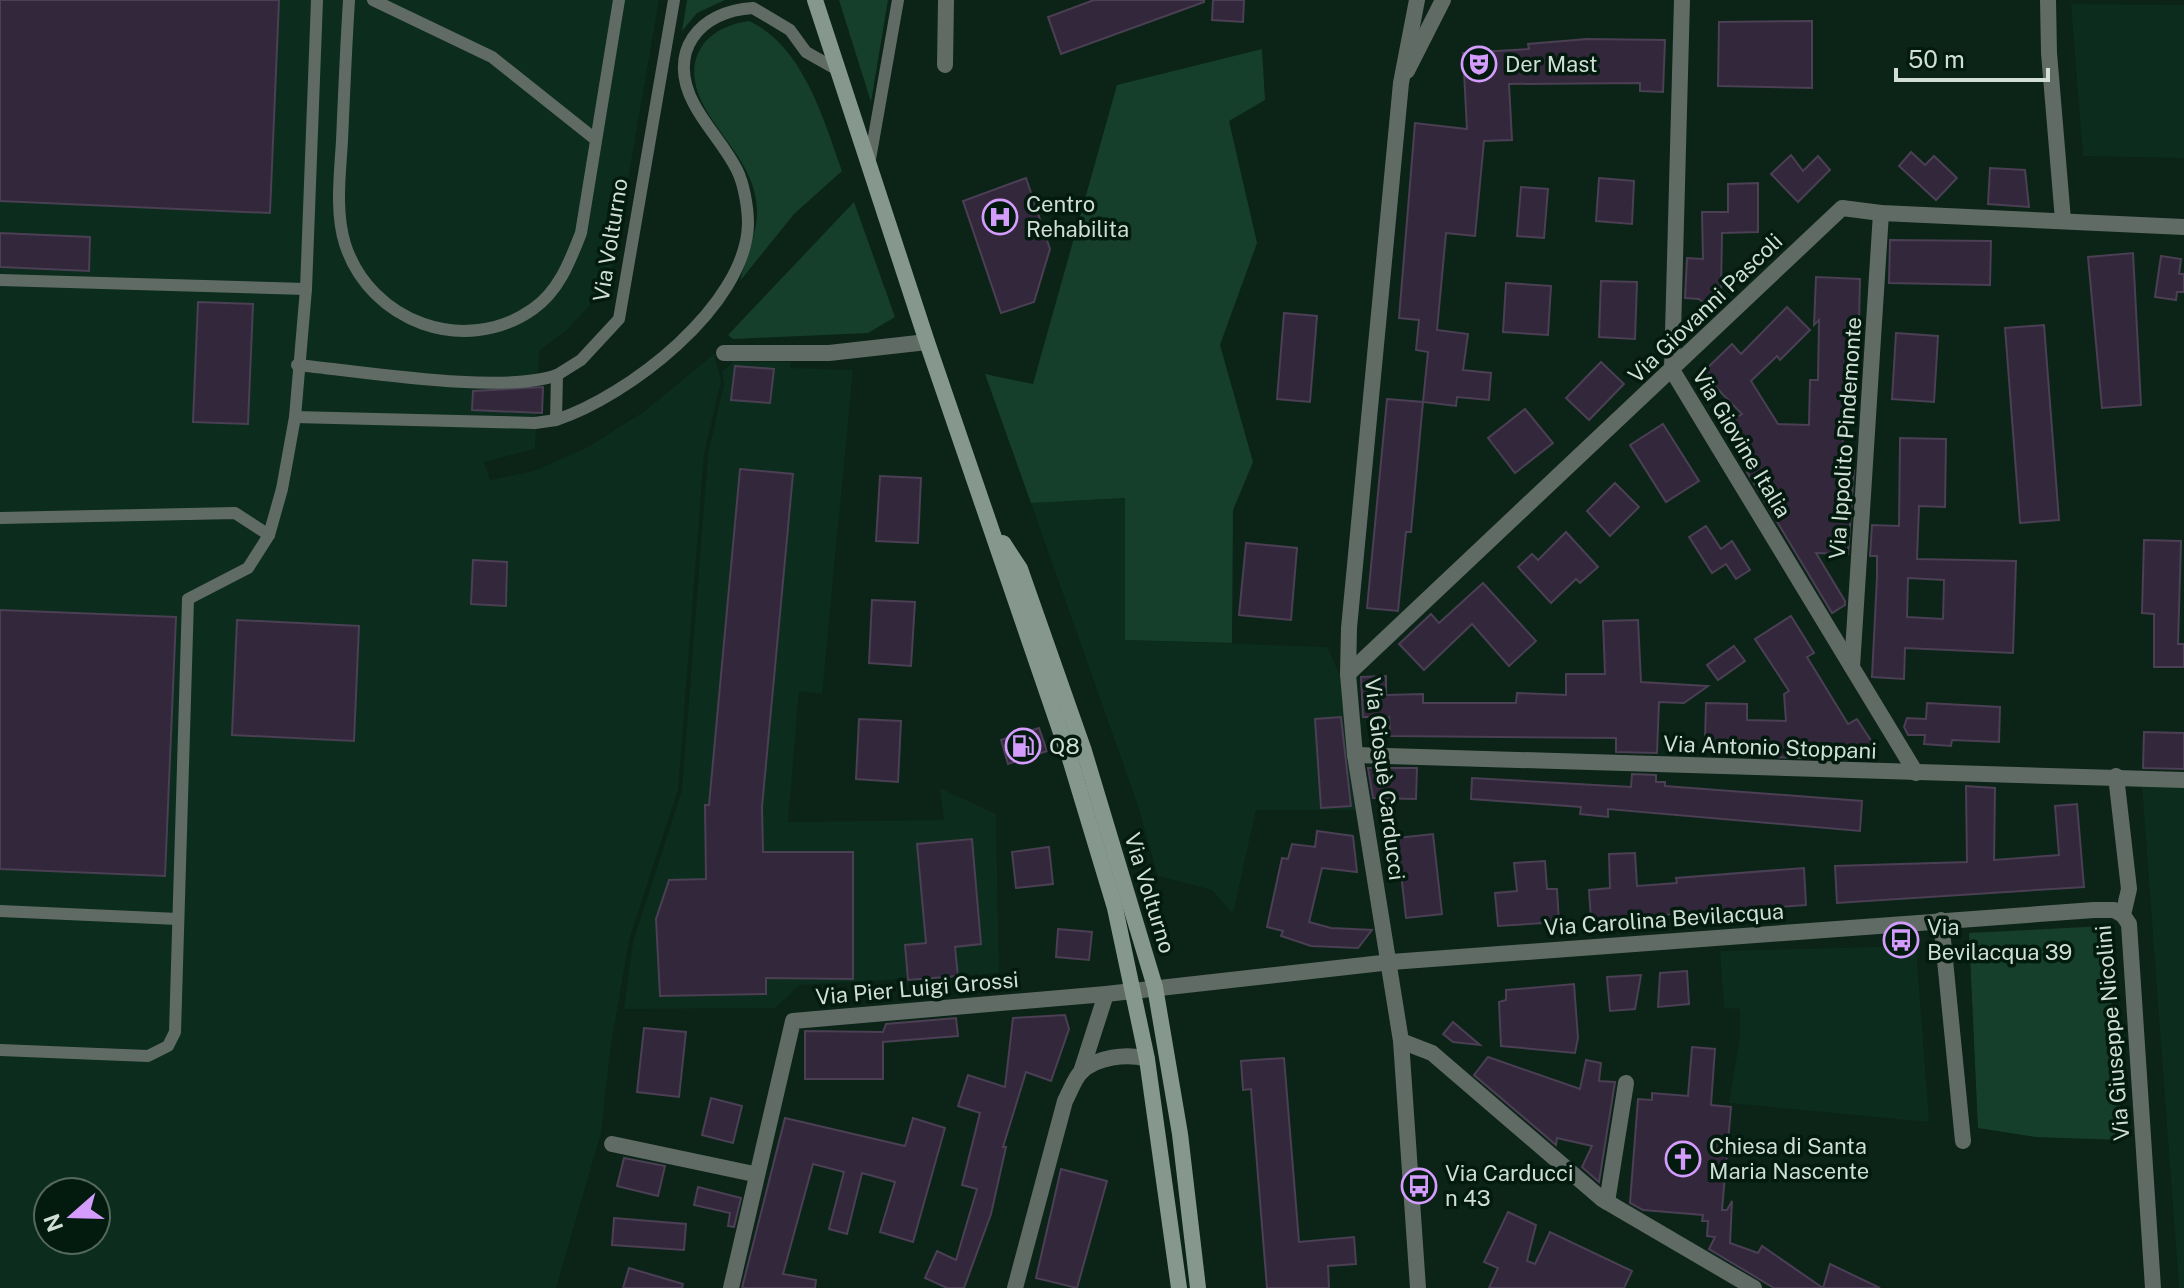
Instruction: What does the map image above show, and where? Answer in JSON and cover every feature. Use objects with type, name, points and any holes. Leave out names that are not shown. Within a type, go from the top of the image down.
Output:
[{"type":"street","name":"Via Volturno","points":[[815,0],[927,342],[1070,759],[1115,908],[1147,1059],[1179,1288]]},
{"type":"street","points":[[945,65],[946,0]]},
{"type":"street","name":"Via Giosuè Carducci","points":[[1417,0],[1401,83],[1360,504],[1348,674],[1355,755],[1391,962],[1401,1041],[1418,1288]]},
{"type":"street","name":"Via Giosuè Carducci","points":[[1401,83],[1443,0]]},
{"type":"street","name":"Via Giovine Italia","points":[[1682,0],[1672,370],[1916,773]]},
{"type":"street","points":[[2048,0],[2049,53],[2063,220]]},
{"type":"street","name":"Via Giovanni Pascoli","points":[[1348,674],[1842,208],[1881,213],[2184,227]]},
{"type":"street","name":"Via Ippolito Pindemonte","points":[[1852,667],[1881,213]]},
{"type":"street","points":[[724,353],[829,353],[927,342]]},
{"type":"street","name":"Via Volturno","points":[[993,528],[1020,569],[1084,751],[1155,987],[1180,1134],[1198,1288]]},
{"type":"street","name":"Via Antonio Stoppani","points":[[1355,755],[2184,780]]},
{"type":"street","name":"Via Giuseppe Nicolini","points":[[2116,776],[2129,889],[2123,915],[2129,924],[2153,1288]]},
{"type":"street","name":"Via Carolina Bevilacqua","points":[[1155,987],[1391,962],[1941,920],[2099,909],[2114,910],[2123,915]]},
{"type":"street","points":[[1941,920],[1963,1141]]},
{"type":"street","name":"Via Pier Luigi Grossi","points":[[731,1288],[754,1174],[793,1021],[1155,987]]},
{"type":"street","points":[[1015,1288],[1065,1101],[1081,1072],[1106,994]]},
{"type":"street","points":[[1401,1041],[1432,1053],[1607,1202],[1754,1288]]},
{"type":"street","points":[[1081,1072],[1099,1062],[1130,1054],[1147,1059]]},
{"type":"street","points":[[1607,1202],[1626,1083]]},
{"type":"street","points":[[612,1144],[754,1174]]},
{"type":"lane","points":[[0,1050],[148,1056],[168,1046],[175,1032],[188,599],[248,568],[269,535],[295,417],[297,365],[306,289],[317,0]]},
{"type":"lane","points":[[349,0],[339,197],[344,242],[358,274],[379,300],[410,321],[439,330],[472,331],[504,325],[534,308],[558,285],[581,233],[619,0]]},
{"type":"lane","points":[[373,0],[492,57],[595,139]]},
{"type":"lane","name":"Via Volturno","points":[[557,375],[581,360],[619,319],[674,0]]},
{"type":"lane","points":[[869,168],[898,0]]},
{"type":"lane","points":[[295,417],[535,423],[579,412],[630,384],[664,355],[725,288],[739,260],[748,225],[739,173],[694,104],[686,83],[689,42],[702,24],[716,15],[753,8],[790,30],[806,52],[836,69]]},
{"type":"lane","points":[[0,280],[306,289]]},
{"type":"lane","points":[[297,365],[499,382],[536,383],[557,375],[556,420]]},
{"type":"lane","points":[[0,518],[235,513],[269,535]]},
{"type":"lane","points":[[0,911],[178,919]]},
{"type":"shaded area","points":[[0,0],[659,0],[613,266],[595,299],[569,328],[539,351],[535,449],[484,462],[490,480],[534,471],[588,447],[645,411],[714,354],[721,381],[704,454],[678,790],[629,940],[611,1045],[601,1133],[556,1288],[0,1288]]},
{"type":"shaded area","points":[[687,0],[725,0],[697,13],[682,31]]},
{"type":"shaded area","points":[[839,0],[888,0],[871,102]]},
{"type":"shaded area","points":[[2071,4],[2184,5],[2184,158],[2083,156]]},
{"type":"shaded area","points":[[749,21],[768,32],[797,65],[818,107],[842,171],[794,214],[740,281],[756,223],[756,197],[743,165],[698,93],[695,65],[698,54],[712,35]]},
{"type":"shaded area","points":[[1262,49],[1265,100],[1229,121],[1257,243],[1220,345],[1253,462],[1233,510],[1232,643],[1125,640],[1125,498],[1031,503],[985,374],[1033,384],[1117,85]]},
{"type":"shaded area","points":[[854,202],[895,317],[868,333],[733,339],[728,335]]},
{"type":"shaded area","points":[[733,362],[790,362],[790,368],[853,370],[822,694],[799,691],[788,822],[944,820],[940,788],[996,814],[999,973],[800,985],[775,1008],[624,1009],[633,942],[682,790],[708,455],[724,384],[722,372]]},
{"type":"shaded area","points":[[1125,498],[1126,640],[1327,647],[1345,686],[1356,810],[1256,810],[1233,914],[1212,890],[1158,876],[1137,803],[1031,503]]},
{"type":"shaded area","points":[[2142,785],[2184,786],[2184,1288],[2179,1288]]},
{"type":"shaded area","points":[[2105,926],[2123,1140],[2035,1137],[1978,1128],[1969,933]]},
{"type":"shaded area","points":[[1916,946],[1929,1122],[1729,1103],[1740,1037],[1740,1009],[1724,1008],[1720,951]]},
{"type":"building","points":[[0,0],[279,0],[270,213],[0,201]]},
{"type":"building","points":[[1094,0],[1204,2],[1061,54],[1048,17]]},
{"type":"building","points":[[1213,0],[1244,0],[1243,22],[1212,20]]},
{"type":"building","points":[[1812,21],[1812,88],[1718,86],[1719,22]]},
{"type":"building","points":[[1587,39],[1665,40],[1663,92],[1640,91],[1640,83],[1509,84],[1512,140],[1484,141],[1475,236],[1446,233],[1437,330],[1468,334],[1463,370],[1491,373],[1489,400],[1457,397],[1456,406],[1423,402],[1428,352],[1416,350],[1419,320],[1399,318],[1415,123],[1467,129],[1463,53],[1529,49],[1528,44]]},
{"type":"building","points":[[1911,152],[1925,165],[1934,156],[1957,178],[1936,200],[1899,166]]},
{"type":"building","points":[[1791,155],[1803,171],[1818,156],[1830,170],[1798,202],[1771,174]]},
{"type":"building","points":[[1990,168],[2025,170],[2029,207],[1988,204]]},
{"type":"building","points":[[1026,178],[1050,249],[1034,302],[1001,313],[963,201]]},
{"type":"building","points":[[1599,178],[1634,181],[1632,224],[1596,221]]},
{"type":"building","points":[[1758,183],[1758,232],[1722,233],[1721,292],[1726,300],[1713,311],[1699,299],[1685,298],[1687,258],[1703,259],[1702,212],[1728,212],[1728,184]]},
{"type":"building","points":[[1521,187],[1548,189],[1544,238],[1517,236]]},
{"type":"building","points":[[0,233],[90,237],[89,271],[0,267]]},
{"type":"building","points":[[1890,240],[1991,241],[1990,285],[1889,283]]},
{"type":"building","points":[[2133,253],[2141,405],[2102,408],[2088,257]]},
{"type":"building","points":[[2161,256],[2181,259],[2179,274],[2184,274],[2184,292],[2177,292],[2176,300],[2155,297]]},
{"type":"building","points":[[1816,277],[1860,279],[1858,368],[1846,367],[1844,401],[1842,469],[1854,470],[1848,554],[1816,553],[1845,601],[1845,605],[1832,613],[1747,472],[1753,468],[1725,424],[1742,414],[1702,373],[1732,344],[1741,354],[1787,307],[1810,330],[1780,360],[1777,356],[1751,381],[1778,424],[1809,425],[1810,380],[1818,380],[1819,320],[1814,325]]},
{"type":"building","points":[[1601,281],[1637,282],[1635,339],[1599,337]]},
{"type":"building","points":[[1506,283],[1551,286],[1548,335],[1503,332]]},
{"type":"building","points":[[198,302],[253,304],[248,424],[193,422]]},
{"type":"building","points":[[1284,313],[1317,316],[1310,402],[1277,399]]},
{"type":"building","points":[[2044,325],[2059,520],[2020,523],[2005,328]]},
{"type":"building","points":[[1896,333],[1938,336],[1934,402],[1892,399]]},
{"type":"building","points":[[1601,362],[1624,384],[1589,420],[1566,398]]},
{"type":"building","points":[[735,366],[774,369],[770,403],[731,400]]},
{"type":"building","points":[[543,387],[542,413],[472,410],[473,391]]},
{"type":"building","points":[[1387,399],[1423,402],[1411,532],[1406,532],[1398,611],[1367,608]]},
{"type":"building","points":[[1525,409],[1553,443],[1515,473],[1488,438]]},
{"type":"building","points":[[1663,424],[1699,481],[1666,502],[1630,445]]},
{"type":"building","points":[[1900,438],[1946,439],[1945,507],[1919,506],[1917,559],[2016,561],[2013,653],[1905,648],[1904,679],[1872,677],[1877,556],[1870,556],[1872,525],[1899,526]],"holes":[[[1908,578],[1944,580],[1943,619],[1907,617]]]},
{"type":"building","points":[[740,469],[793,474],[762,807],[763,852],[853,852],[853,979],[766,978],[766,994],[660,996],[656,919],[669,880],[706,879],[705,805],[709,805]]},
{"type":"building","points":[[880,476],[921,478],[918,543],[876,541]]},
{"type":"building","points":[[1615,483],[1639,507],[1610,536],[1587,511]]},
{"type":"building","points":[[1706,526],[1721,549],[1732,541],[1750,570],[1736,579],[1726,564],[1712,573],[1689,537]]},
{"type":"building","points":[[1566,532],[1598,567],[1580,583],[1576,579],[1551,603],[1518,567],[1532,554],[1538,560]]},
{"type":"building","points":[[2144,540],[2181,541],[2178,644],[2184,644],[2184,667],[2154,667],[2154,614],[2142,613]]},
{"type":"building","points":[[1246,543],[1297,548],[1291,620],[1239,615]]},
{"type":"building","points":[[473,560],[507,562],[506,606],[471,604]]},
{"type":"building","points":[[1483,583],[1536,641],[1509,666],[1472,624],[1424,670],[1399,644],[1431,614],[1439,623]]},
{"type":"building","points":[[872,600],[915,602],[911,666],[869,663]]},
{"type":"building","points":[[0,610],[176,617],[165,876],[0,869]]},
{"type":"building","points":[[1791,616],[1814,653],[1807,657],[1848,724],[1857,719],[1872,742],[1871,760],[1773,757],[1773,742],[1705,740],[1706,703],[1747,704],[1747,720],[1786,721],[1784,694],[1789,691],[1755,639]]},
{"type":"building","points":[[237,620],[359,626],[354,741],[232,735]]},
{"type":"building","points":[[1638,620],[1641,682],[1708,686],[1684,703],[1659,702],[1657,753],[1616,752],[1616,738],[1390,736],[1389,717],[1363,717],[1361,677],[1386,676],[1386,695],[1423,694],[1423,703],[1516,703],[1517,693],[1566,695],[1566,674],[1605,674],[1603,621]]},
{"type":"building","points":[[1734,646],[1745,661],[1718,680],[1707,665]]},
{"type":"building","points":[[1927,703],[2000,707],[1999,742],[1952,740],[1951,746],[1924,744],[1925,735],[1908,735],[1904,727],[1907,718],[1926,719]]},
{"type":"building","points":[[1341,717],[1351,806],[1321,808],[1315,719]]},
{"type":"building","points":[[859,719],[901,721],[898,782],[856,779]]},
{"type":"building","points":[[1039,728],[1047,751],[1008,764],[1001,740]]},
{"type":"building","points":[[2144,732],[2184,733],[2184,769],[2143,768]]},
{"type":"building","points":[[1368,768],[1417,768],[1416,799],[1373,798]]},
{"type":"building","points":[[1632,774],[1656,775],[1656,782],[1665,782],[1665,786],[1862,801],[1860,831],[1608,809],[1608,817],[1580,814],[1581,807],[1471,799],[1472,778],[1631,787]]},
{"type":"building","points":[[1966,786],[1995,788],[1994,860],[2059,855],[2055,806],[2077,804],[2084,887],[1837,903],[1835,866],[1967,862]]},
{"type":"building","points":[[1317,831],[1353,836],[1357,872],[1322,868],[1309,922],[1331,928],[1372,930],[1358,948],[1311,946],[1281,936],[1283,931],[1267,927],[1282,858],[1288,859],[1292,844],[1315,847]]},
{"type":"building","points":[[1433,834],[1442,914],[1406,918],[1397,838]]},
{"type":"building","points":[[972,839],[981,944],[955,947],[958,976],[908,980],[905,945],[926,943],[917,844]]},
{"type":"building","points":[[1049,847],[1053,884],[1016,888],[1012,852]]},
{"type":"building","points":[[1635,853],[1637,886],[1677,883],[1676,878],[1804,868],[1806,905],[1591,920],[1589,890],[1610,888],[1609,854]]},
{"type":"building","points":[[1545,861],[1547,889],[1557,889],[1559,922],[1498,926],[1495,893],[1517,891],[1514,863]]},
{"type":"building","points":[[1058,929],[1092,932],[1089,960],[1056,957]]},
{"type":"building","points":[[1687,971],[1689,1004],[1658,1007],[1660,973]]},
{"type":"building","points":[[1641,975],[1635,1009],[1610,1011],[1607,977]]},
{"type":"building","points":[[1574,984],[1578,1038],[1575,1053],[1501,1046],[1499,1002],[1506,1000],[1506,990]]},
{"type":"building","points":[[1065,1015],[1069,1029],[1051,1081],[1026,1072],[1003,1147],[1006,1147],[991,1214],[964,1288],[947,1288],[925,1278],[937,1251],[956,1260],[977,1189],[962,1185],[980,1113],[958,1106],[968,1075],[1005,1087],[1013,1018]]},
{"type":"building","points":[[956,1018],[958,1036],[883,1042],[883,1079],[805,1079],[805,1031],[883,1032],[886,1024]]},
{"type":"building","points":[[1453,1022],[1480,1045],[1453,1042],[1443,1034]]},
{"type":"building","points":[[644,1028],[686,1032],[679,1097],[637,1092]]},
{"type":"building","name":"Chiesa di Santa Maria Nascente","points":[[1692,1047],[1715,1049],[1711,1105],[1731,1107],[1722,1210],[1727,1210],[1732,1201],[1730,1243],[1758,1253],[1762,1246],[1823,1288],[1774,1288],[1709,1249],[1715,1237],[1707,1236],[1708,1221],[1702,1221],[1703,1215],[1643,1210],[1630,1203],[1638,1099],[1652,1100],[1652,1093],[1688,1096]]},
{"type":"building","points":[[1488,1057],[1580,1089],[1586,1060],[1601,1063],[1599,1081],[1615,1082],[1599,1182],[1582,1167],[1592,1146],[1557,1138],[1556,1145],[1474,1075]]},
{"type":"building","points":[[1284,1058],[1299,1242],[1354,1237],[1356,1264],[1328,1266],[1329,1288],[1267,1288],[1251,1089],[1243,1090],[1241,1061]]},
{"type":"building","points":[[711,1098],[742,1106],[733,1143],[702,1135]]},
{"type":"building","points":[[785,1118],[905,1146],[913,1118],[945,1128],[913,1242],[880,1232],[895,1182],[862,1173],[847,1234],[829,1229],[844,1172],[813,1164],[783,1274],[816,1280],[815,1288],[742,1288]]},
{"type":"building","points":[[624,1158],[665,1166],[658,1196],[617,1186]]},
{"type":"building","points":[[1061,1169],[1107,1181],[1077,1288],[1036,1278]]},
{"type":"building","points":[[698,1187],[741,1198],[734,1227],[728,1226],[730,1213],[694,1205]]},
{"type":"building","points":[[1508,1212],[1536,1225],[1527,1261],[1535,1264],[1550,1232],[1632,1271],[1624,1288],[1489,1288],[1498,1268],[1484,1262]]},
{"type":"building","points":[[614,1218],[686,1224],[684,1250],[612,1245]]},
{"type":"building","points":[[1830,1264],[1880,1288],[1823,1288]]},
{"type":"building","points":[[629,1268],[683,1284],[682,1288],[623,1288]]},
{"type":"place","name":"Der Mast","points":[[1479,64]]},
{"type":"place","name":"Centro Rehabilita","points":[[1000,217]]},
{"type":"place","name":"Q8","points":[[1023,746]]},
{"type":"place","name":"Via Bevilacqua 39","points":[[1901,940]]},
{"type":"place","name":"Chiesa di Santa Maria Nascente","points":[[1683,1159]]},
{"type":"place","name":"Via Carducci n 43","points":[[1419,1186]]}]
